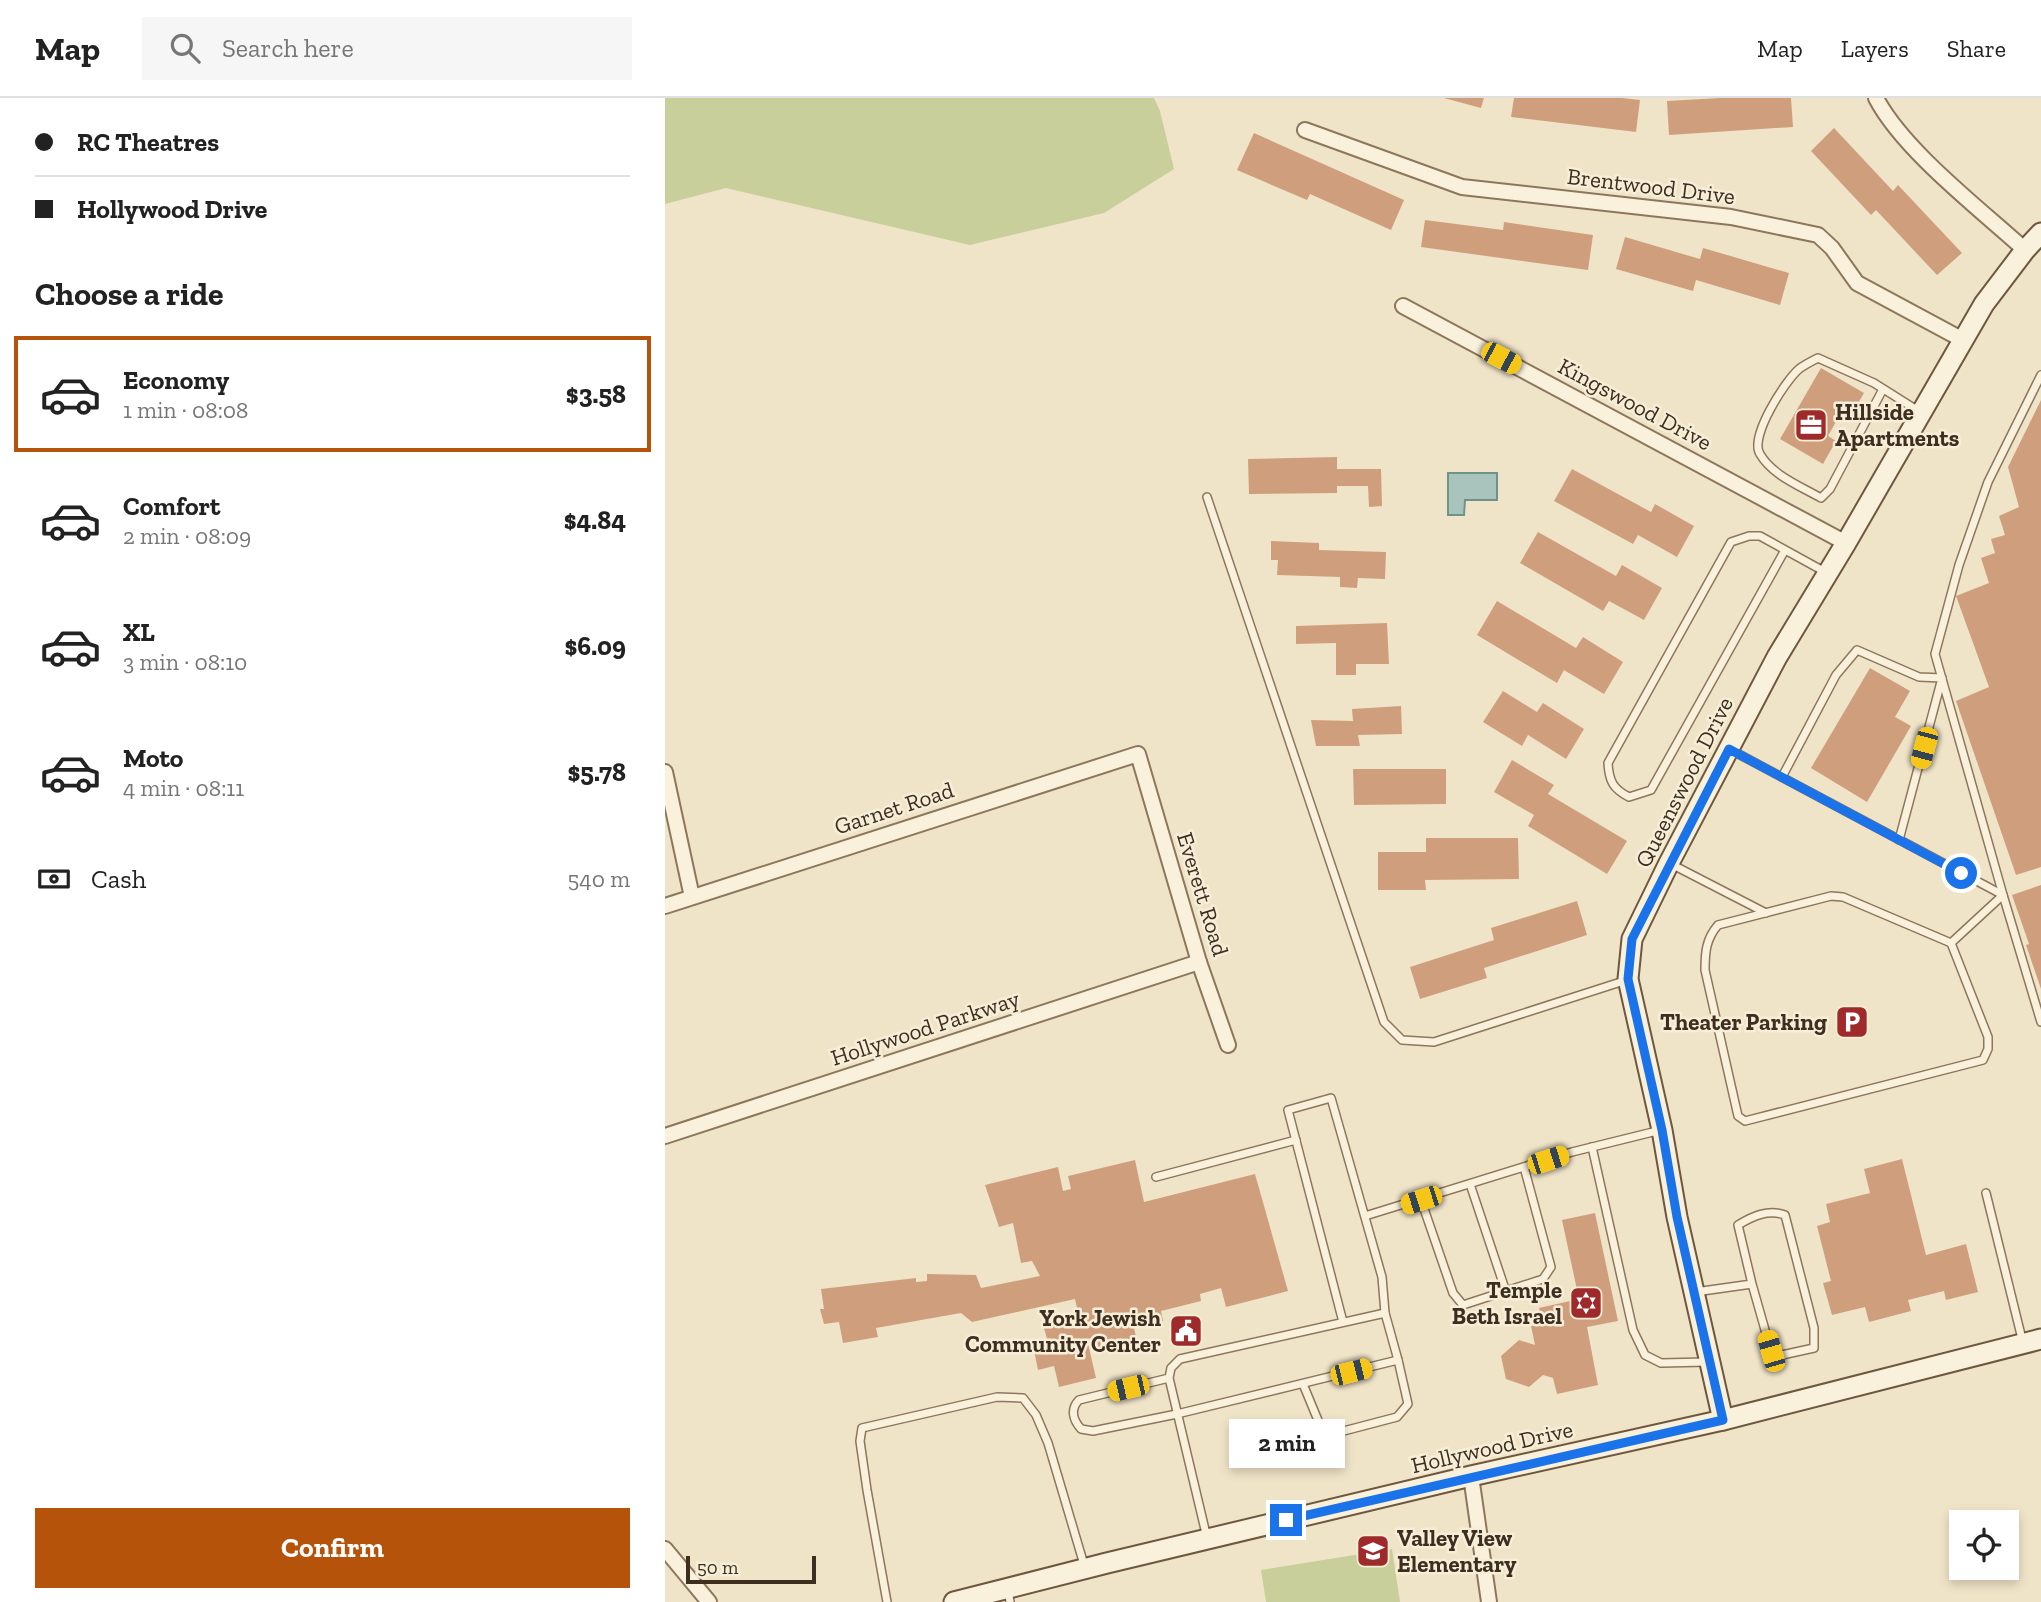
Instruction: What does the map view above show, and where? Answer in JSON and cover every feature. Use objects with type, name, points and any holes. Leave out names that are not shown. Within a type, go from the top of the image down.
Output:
[{"type":"street","points":[[1876,98],[1886,117],[1932,165],[2025,250]]},
{"type":"street","name":"Brentwood Drive","points":[[1305,130],[1462,187],[1731,217],[1818,235],[1832,248],[1857,283],[1963,340]]},
{"type":"street","name":"Queenswood Drive","points":[[1723,1420],[1677,1217],[1662,1130],[1628,979],[1632,939],[1777,657],[1984,304],[2041,233]]},
{"type":"street","name":"Kingswood Drive","points":[[1403,306],[1846,543]]},
{"type":"street","name":"Garnet Road","points":[[665,906],[1137,754]]},
{"type":"street","name":"Everett Road","points":[[1137,754],[1199,962],[1229,1045]]},
{"type":"street","points":[[665,772],[692,897]]},
{"type":"street","name":"Hollywood Parkway","points":[[665,1136],[1199,962]]},
{"type":"street","name":"Hollywood Drive","points":[[954,1602],[1009,1595],[1085,1568],[1471,1476],[1723,1420],[2032,1342]]},
{"type":"street","points":[[1471,1476],[1489,1602]]},
{"type":"street","points":[[665,1549],[709,1602]]},
{"type":"lane","points":[[1883,389],[1830,489],[1821,498],[1769,467],[1758,452],[1757,435],[1772,406],[1799,369],[1818,358],[1883,389],[1920,412]]},
{"type":"lane","points":[[2041,375],[1988,482],[1959,565],[1935,654],[2041,1022]]},
{"type":"lane","points":[[1207,497],[1384,1022],[1402,1040],[1434,1042],[1628,979]]},
{"type":"lane","points":[[1785,550],[1651,790],[1629,797],[1616,790],[1609,777],[1608,763],[1731,542],[1749,536],[1760,536],[1785,550],[1827,574]]},
{"type":"lane","points":[[1782,777],[1836,674],[1857,650],[1919,677],[1942,678]]},
{"type":"lane","points":[[1899,840],[1942,678]]},
{"type":"lane","points":[[1729,749],[2003,895]]},
{"type":"lane","points":[[1669,863],[1767,913]]},
{"type":"lane","points":[[1951,943],[2003,895]]},
{"type":"lane","points":[[1831,896],[1843,897],[1951,943],[1988,1037],[1988,1049],[1983,1060],[1745,1121],[1738,1116],[1705,970],[1705,950],[1709,936],[1718,925],[1831,896]]},
{"type":"lane","points":[[1303,1384],[1322,1430],[1336,1433],[1397,1417],[1408,1404],[1385,1313],[1382,1277],[1331,1098],[1288,1110],[1343,1322]]},
{"type":"lane","points":[[1365,1216],[1592,1147],[1662,1130]]},
{"type":"lane","points":[[1156,1177],[1296,1140]]},
{"type":"lane","points":[[1592,1147],[1633,1330],[1645,1355],[1661,1363],[1710,1362]]},
{"type":"lane","points":[[1421,1200],[1453,1293],[1463,1305],[1506,1292],[1543,1279],[1551,1267],[1524,1167]]},
{"type":"lane","points":[[1471,1184],[1506,1292]]},
{"type":"lane","points":[[1986,1193],[2032,1342]]},
{"type":"lane","points":[[1774,1211],[1786,1215],[1814,1328],[1814,1348],[1782,1355],[1771,1351],[1752,1284],[1738,1225],[1750,1217],[1774,1211]]},
{"type":"lane","points":[[1694,1292],[1752,1284]]},
{"type":"lane","points":[[1207,1539],[1169,1378],[1171,1368],[1180,1359],[1385,1313]]},
{"type":"lane","points":[[1169,1378],[1087,1397],[1075,1403],[1075,1418],[1081,1429],[1087,1431],[1177,1414],[1398,1360]]},
{"type":"lane","points":[[887,1602],[867,1490],[860,1441],[862,1428],[997,1397],[1023,1398],[1036,1415],[1048,1443],[1085,1568]]},
{"type":"green space","points":[[665,98],[1154,98],[1160,111],[1174,169],[1104,213],[970,245],[726,188],[665,204]]},
{"type":"green space","points":[[1392,1549],[1400,1602],[1266,1602],[1261,1570]]},
{"type":"water","points":[[1448,473],[1497,473],[1497,500],[1465,500],[1464,515],[1448,515]]},
{"type":"building","points":[[1444,98],[1484,98],[1481,108]]},
{"type":"building","points":[[1514,98],[1640,100],[1636,132],[1511,117]]},
{"type":"building","points":[[1791,98],[1793,127],[1669,135],[1667,101]]},
{"type":"building","points":[[1834,128],[1893,191],[1898,185],[1962,253],[1937,275],[1876,210],[1871,215],[1811,151]]},
{"type":"building","points":[[1254,133],[1404,200],[1391,230],[1310,194],[1307,200],[1237,170]]},
{"type":"building","points":[[1425,220],[1503,230],[1504,222],[1593,235],[1588,270],[1421,247]]},
{"type":"building","points":[[1625,237],[1700,259],[1703,248],[1789,273],[1780,305],[1696,280],[1693,291],[1616,269]]},
{"type":"building","name":"Hillside Apartments","points":[[1821,368],[1864,393],[1852,414],[1843,409],[1828,436],[1836,441],[1823,464],[1780,439]]},
{"type":"building","points":[[2041,400],[2041,867],[2016,875],[1956,701],[1989,687],[1956,596],[1989,583],[1981,558],[1995,553],[1991,539],[2005,535],[1999,516],[2019,507],[2008,467]]},
{"type":"building","points":[[1337,457],[1337,469],[1381,469],[1382,506],[1369,507],[1368,486],[1337,486],[1337,493],[1249,494],[1248,459]]},
{"type":"building","points":[[1572,469],[1651,512],[1655,504],[1694,526],[1677,557],[1638,535],[1633,544],[1554,501]]},
{"type":"building","points":[[1538,532],[1616,576],[1622,565],[1662,588],[1644,620],[1609,601],[1603,611],[1520,563]]},
{"type":"building","points":[[1271,541],[1319,543],[1319,550],[1386,552],[1385,579],[1358,578],[1357,588],[1340,587],[1340,577],[1277,575],[1278,560],[1271,560]]},
{"type":"building","points":[[1497,601],[1576,648],[1583,637],[1623,662],[1604,694],[1564,670],[1557,683],[1477,635]]},
{"type":"building","points":[[1387,623],[1389,664],[1356,664],[1356,675],[1336,675],[1336,643],[1296,644],[1296,626]]},
{"type":"building","points":[[1870,668],[1910,691],[1895,717],[1911,726],[1867,802],[1811,768]]},
{"type":"building","points":[[1503,691],[1537,712],[1543,703],[1584,729],[1566,759],[1528,735],[1522,746],[1483,722]]},
{"type":"building","points":[[1401,706],[1402,734],[1358,735],[1360,746],[1316,746],[1311,720],[1353,721],[1352,709]]},
{"type":"building","points":[[1512,760],[1554,785],[1548,794],[1627,841],[1607,874],[1528,826],[1534,815],[1494,792]]},
{"type":"building","points":[[1353,769],[1446,769],[1446,804],[1354,805]]},
{"type":"building","points":[[1426,838],[1518,838],[1519,879],[1425,880],[1426,890],[1378,890],[1378,852],[1426,852]]},
{"type":"building","points":[[2041,885],[2041,989],[2012,895]]},
{"type":"building","points":[[1577,901],[1587,935],[1484,968],[1487,978],[1420,999],[1410,967],[1494,940],[1491,928]]},
{"type":"building","points":[[1902,1159],[1926,1255],[1966,1244],[1978,1292],[1946,1300],[1944,1291],[1908,1300],[1911,1311],[1869,1322],[1865,1307],[1832,1315],[1823,1283],[1831,1281],[1817,1226],[1830,1222],[1826,1204],[1870,1193],[1864,1169]]},
{"type":"building","points":[[1135,1160],[1144,1202],[1255,1174],[1288,1291],[1226,1307],[1221,1288],[1200,1294],[1201,1301],[1161,1311],[1163,1321],[1134,1328],[1138,1345],[1100,1354],[1096,1337],[1087,1339],[1096,1378],[1059,1387],[1054,1366],[1038,1370],[1034,1350],[1049,1345],[1043,1325],[1079,1317],[1075,1299],[972,1322],[961,1313],[876,1328],[878,1337],[843,1343],[839,1322],[824,1324],[820,1309],[824,1309],[821,1289],[916,1278],[916,1282],[927,1281],[927,1274],[976,1275],[981,1288],[1040,1276],[1032,1261],[1021,1263],[1013,1223],[999,1227],[985,1185],[1058,1167],[1063,1191],[1071,1189],[1068,1176]]},
{"type":"building","name":"Temple Beth Israel","points":[[1595,1213],[1618,1321],[1587,1327],[1598,1385],[1557,1394],[1553,1378],[1543,1375],[1529,1387],[1506,1379],[1501,1356],[1519,1340],[1535,1345],[1531,1326],[1542,1324],[1539,1308],[1579,1299],[1562,1220]]},
{"type":"place","name":"Hillside Apartments","points":[[1811,425]]},
{"type":"place","name":"Theater Parking","points":[[1852,1022]]},
{"type":"place","name":"Temple Beth Israel","points":[[1586,1303]]},
{"type":"place","name":"York Jewish Community Center","points":[[1186,1331]]},
{"type":"place","name":"Valley View Elementary","points":[[1373,1551]]},
{"type":"route","points":[[1286,1520],[1723,1420],[1677,1217],[1662,1130],[1628,979],[1632,939],[1729,749],[1961,873]]}]
